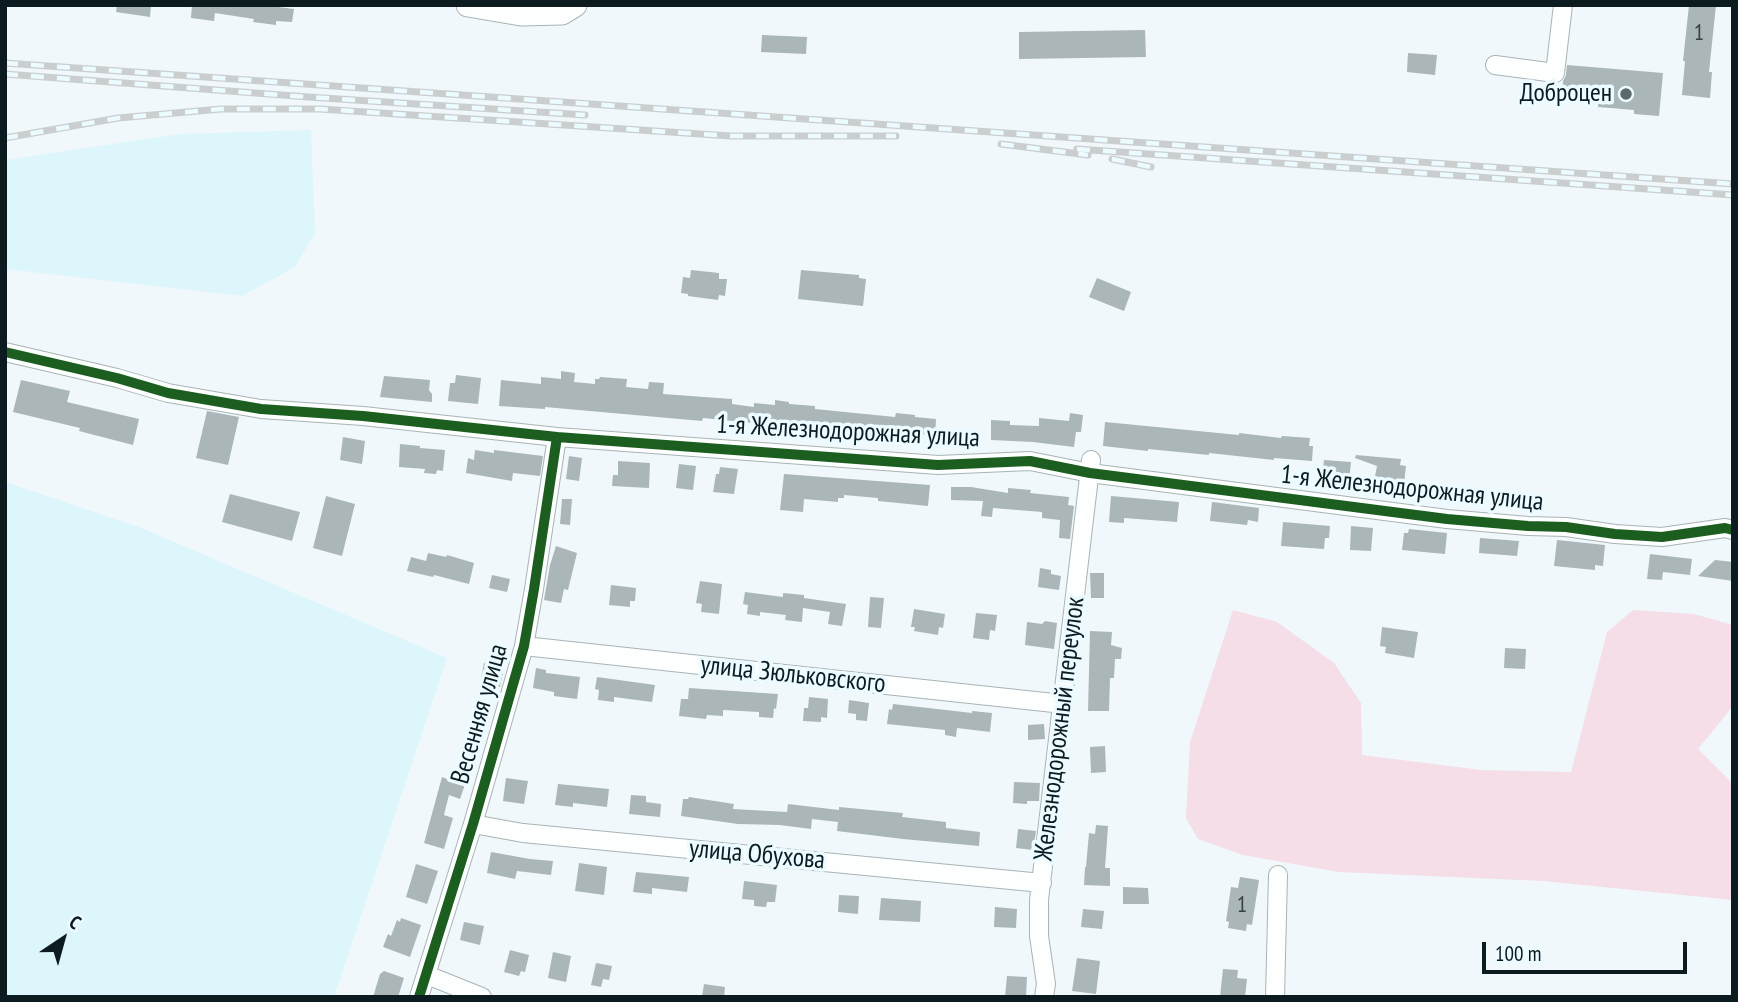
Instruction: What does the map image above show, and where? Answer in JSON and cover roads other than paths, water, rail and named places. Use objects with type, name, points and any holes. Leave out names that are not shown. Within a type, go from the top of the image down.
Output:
[{"type":"main road","points":[[468,5],[521,14],[562,13],[575,5]]},
{"type":"street","points":[[1495,65],[1555,73],[1563,5]]},
{"type":"street","name":"1-я Железнодорожная улица","points":[[5,352],[117,378],[168,393],[261,409],[363,416],[556,437],[938,465],[1030,461],[1091,467],[1447,519],[1566,527],[1615,534],[1662,537],[1725,528],[1733,530]]},
{"type":"street","name":"Весенняя улица","points":[[419,997],[473,824],[524,646],[556,437]]},
{"type":"street","name":"Железнодорожный переулок","points":[[1044,997],[1046,984],[1039,936],[1039,900],[1091,467]]},
{"type":"street","name":"улица Зюльковского","points":[[524,646],[1063,704]]},
{"type":"street","name":"улица Обухова","points":[[473,824],[523,833],[1042,883]]},
{"type":"street","points":[[1275,997],[1278,875]]},
{"type":"street","points":[[427,975],[482,997]]},
{"type":"railway","points":[[5,63],[1733,184]]},
{"type":"railway","points":[[5,74],[585,115]]},
{"type":"railway","points":[[5,138],[118,118],[221,109],[320,109],[731,136],[896,136]]},
{"type":"railway","points":[[1001,144],[1088,155]]},
{"type":"railway","points":[[1077,149],[1733,195]]},
{"type":"railway","points":[[1112,159],[1151,167]]},
{"type":"place","name":"Доброцен","points":[[1626,94]]}]
